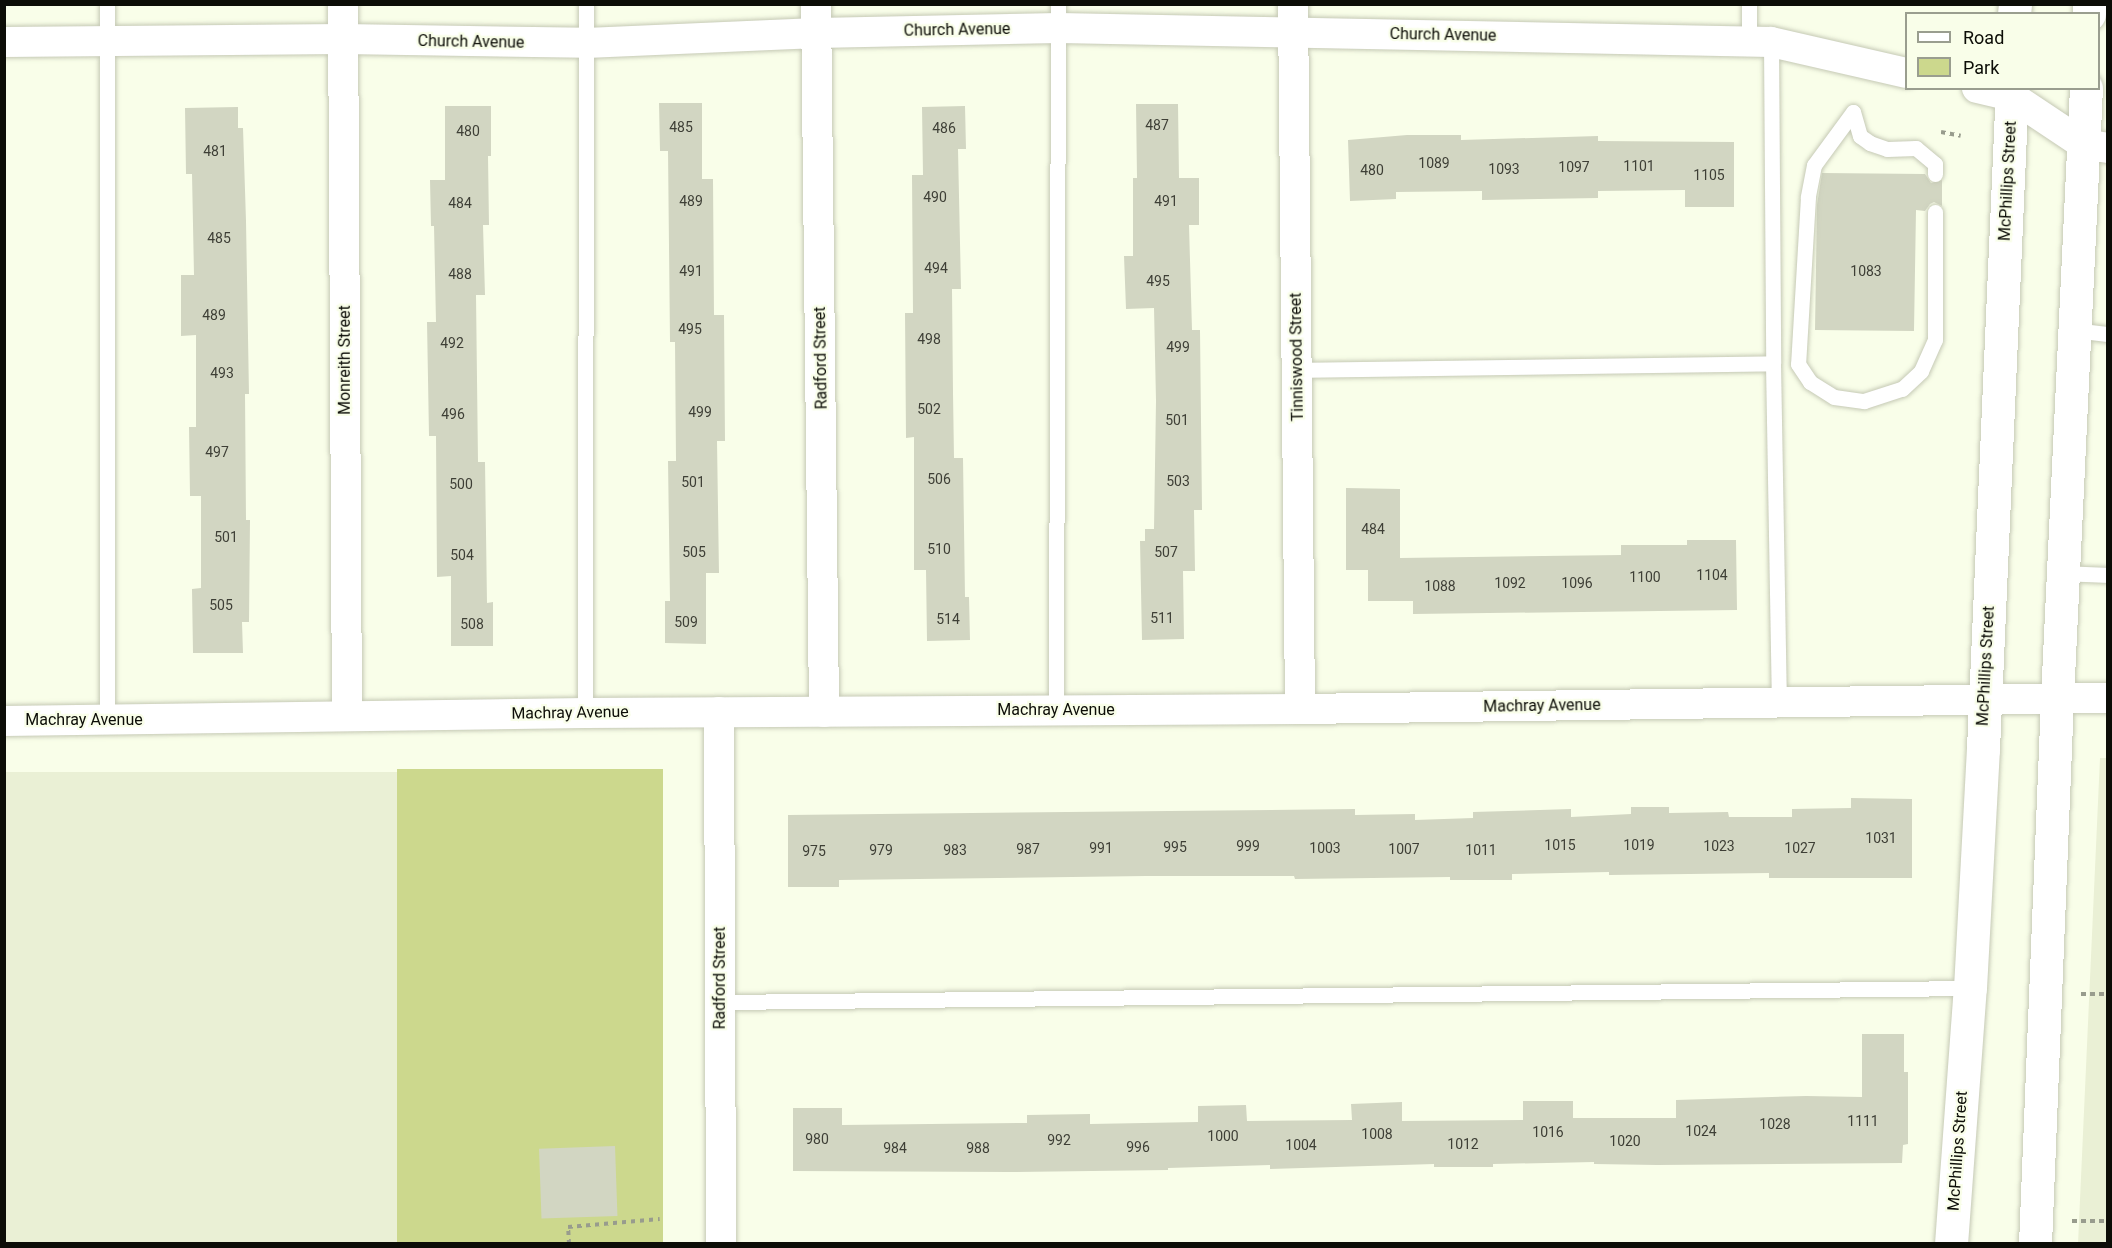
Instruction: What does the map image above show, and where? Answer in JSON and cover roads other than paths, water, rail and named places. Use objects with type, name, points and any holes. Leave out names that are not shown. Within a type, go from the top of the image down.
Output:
[{"type":"main road","points":[[2035,1244],[2056,698],[2074,330],[2095,146],[2086,90]]},
{"type":"main road","name":"McPhillips Street","points":[[1951,1244],[1970,988],[2012,92]]},
{"type":"street","name":"Monreith Street","points":[[343,4],[347,716]]},
{"type":"street","name":"Church Avenue","points":[[4,42],[343,39],[586,43],[817,19],[1059,16],[1293,19],[1760,42],[1905,73]]},
{"type":"street","name":"Radford Street","points":[[817,19],[824,712]]},
{"type":"street","name":"Tinniswood Street","points":[[1293,19],[1300,709]]},
{"type":"street","points":[[1994,90],[2012,92],[2095,146]]},
{"type":"street","name":"Machray Avenue","points":[[4,721],[585,713],[1779,704],[2108,698]]},
{"type":"street","name":"Radford Street","points":[[719,712],[721,1244]]},
{"type":"lane","points":[[107,4],[107,720]]},
{"type":"lane","points":[[585,713],[586,4]]},
{"type":"lane","points":[[1749,4],[1760,42],[1773,363],[1779,704]]},
{"type":"lane","points":[[1056,710],[1059,16]]},
{"type":"lane","points":[[1935,174],[1935,164],[1916,148],[1887,149],[1870,143],[1860,136],[1853,112],[1814,165],[1808,197],[1798,364],[1810,382],[1834,397],[1864,401],[1902,389],[1921,371],[1935,340],[1935,212]]},
{"type":"lane","points":[[2074,330],[2108,334]]},
{"type":"lane","points":[[1297,370],[1773,363]]},
{"type":"lane","points":[[2062,573],[2108,575]]},
{"type":"lane","points":[[721,1002],[1970,988]]}]
